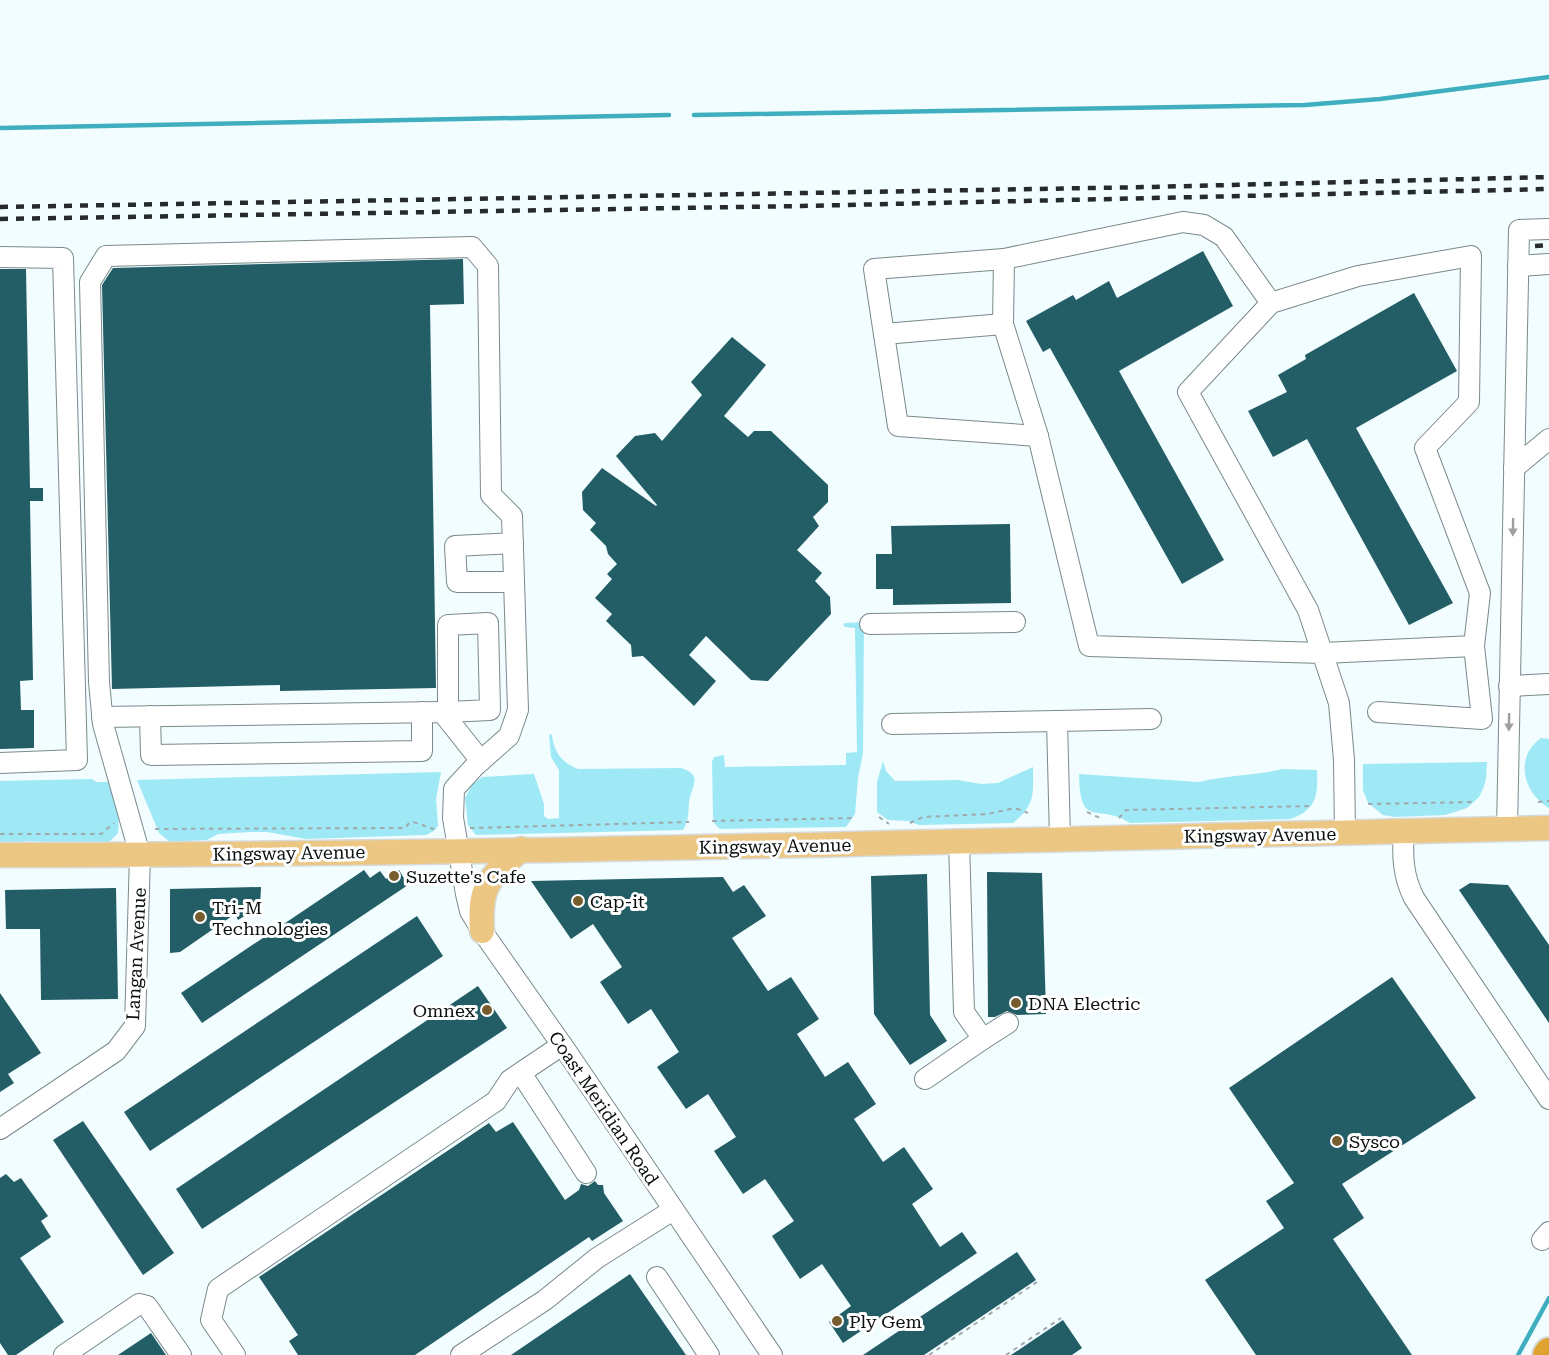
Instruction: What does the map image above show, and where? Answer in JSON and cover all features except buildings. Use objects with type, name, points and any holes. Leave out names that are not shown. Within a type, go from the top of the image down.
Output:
[{"type":"main road","name":"Kingsway Avenue","points":[[0,855],[460,851],[1549,828]]},
{"type":"main road","points":[[482,931],[481,902],[488,883],[521,849]]},
{"type":"street","points":[[1038,436],[898,426],[874,269],[1004,259],[1183,222],[1204,225],[1224,237],[1271,303]]},
{"type":"street","points":[[1506,830],[1519,230],[1549,229]]},
{"type":"street","name":"Langan Avenue","points":[[0,1129],[116,1051],[135,1026],[140,855],[102,717],[99,682],[90,282],[106,256],[472,247],[488,266],[491,495],[512,516],[513,543]]},
{"type":"street","points":[[1345,833],[1344,760],[1339,703],[1308,610],[1188,392],[1271,303],[1358,276],[1471,256],[1469,402],[1425,448],[1480,593],[1474,646],[1482,719],[1378,712]]},
{"type":"street","points":[[0,258],[63,258],[77,759],[0,763]]},
{"type":"street","points":[[1004,259],[1003,324],[1038,436],[1089,646],[1323,653],[1474,646]]},
{"type":"street","points":[[1518,266],[1549,264]]},
{"type":"street","points":[[884,334],[1003,324]]},
{"type":"street","points":[[1514,468],[1549,439]]},
{"type":"street","points":[[513,543],[455,546],[457,582],[514,582]]},
{"type":"street","name":"Coast Meridian Road","points":[[513,543],[518,710],[509,736],[454,789],[453,818],[468,903],[482,931],[772,1355]]},
{"type":"street","points":[[870,624],[1015,622]]},
{"type":"street","points":[[102,717],[445,712],[490,710],[488,623],[448,626],[445,712],[481,761]]},
{"type":"street","points":[[1509,686],[1549,684]]},
{"type":"street","points":[[150,716],[152,755],[422,751],[422,712]]},
{"type":"street","points":[[892,724],[1151,719]]},
{"type":"street","points":[[1057,721],[1060,839]]},
{"type":"street","points":[[1404,831],[1402,854],[1404,872],[1414,898],[1549,1099]]},
{"type":"street","points":[[959,842],[964,1012],[983,1039]]},
{"type":"street","points":[[925,1079],[1008,1023]]},
{"type":"street","points":[[235,1355],[211,1320],[218,1289],[496,1101],[510,1080],[562,1045]]},
{"type":"street","points":[[521,1073],[586,1173]]},
{"type":"street","points":[[460,1355],[545,1300],[597,1258],[673,1210]]},
{"type":"street","points":[[657,1277],[709,1355]]},
{"type":"street","points":[[64,1355],[143,1303],[181,1355]]},
{"type":"path","points":[[1538,802],[1549,801]]},
{"type":"path","points":[[1368,804],[1476,802]]},
{"type":"path","points":[[1112,819],[1120,818],[1126,810],[1313,806]]},
{"type":"path","points":[[908,823],[923,817],[988,814],[1010,809],[1028,813]]},
{"type":"path","points":[[1087,812],[1104,820]]},
{"type":"path","points":[[879,817],[889,824],[898,824]]},
{"type":"path","points":[[712,821],[855,818]]},
{"type":"path","points":[[155,829],[405,828],[410,822],[420,822],[427,829],[437,829]]},
{"type":"path","points":[[468,828],[689,822]]},
{"type":"path","points":[[0,834],[101,834],[113,823],[120,823]]},
{"type":"path","points":[[929,1355],[1037,1282]]},
{"type":"path","points":[[1006,1355],[1061,1318]]},
{"type":"shaded area","points":[[864,622],[863,753],[855,814],[846,827],[720,829],[714,823],[713,816],[712,762],[714,757],[724,755],[725,767],[846,765],[846,753],[857,752],[855,628],[843,625]]},
{"type":"shaded area","points":[[549,734],[552,735],[559,756],[578,769],[681,768],[693,774],[694,782],[683,830],[476,835],[468,825],[465,798],[472,785],[482,777],[534,774],[544,804],[544,816],[548,819],[559,818],[559,770],[551,757]]},
{"type":"shaded area","points":[[1541,738],[1549,739],[1549,808],[1533,793],[1525,774],[1527,755]]},
{"type":"shaded area","points":[[883,761],[886,771],[895,781],[958,780],[981,784],[998,783],[1033,767],[1032,798],[1026,810],[1013,823],[919,825],[908,821],[888,820],[877,812],[877,782]]},
{"type":"shaded area","points":[[1487,762],[1486,779],[1479,797],[1467,808],[1445,815],[1395,817],[1383,815],[1368,803],[1363,790],[1363,764]]},
{"type":"shaded area","points":[[1282,769],[1317,770],[1314,801],[1306,811],[1290,819],[1130,823],[1119,817],[1087,809],[1080,792],[1079,774],[1199,782]]},
{"type":"shaded area","points":[[441,772],[436,799],[438,826],[426,835],[306,839],[267,832],[251,832],[218,834],[207,840],[170,842],[159,833],[137,780]]},
{"type":"shaded area","points":[[92,779],[96,782],[111,782],[119,816],[118,833],[107,844],[25,841],[0,846],[0,781]]},
{"type":"waterway","points":[[694,115],[1305,105],[1380,99],[1549,77]]},
{"type":"waterway","points":[[0,128],[669,115]]},
{"type":"waterway","points":[[1518,1355],[1549,1298]]},
{"type":"railway","points":[[0,207],[1150,187],[1549,177]]},
{"type":"railway","points":[[0,219],[802,206],[1549,189]]},
{"type":"railway","points":[[1535,246],[1549,245]]},
{"type":"place","name":"Suzette's Cafe","points":[[394,876]]},
{"type":"place","name":"Cap-it","points":[[578,901]]},
{"type":"place","name":"Tri-M Technologies","points":[[200,917]]},
{"type":"place","name":"DNA Electric","points":[[1016,1003]]},
{"type":"place","name":"Omnex","points":[[487,1010]]},
{"type":"place","name":"Sysco","points":[[1337,1141]]},
{"type":"place","name":"Ply Gem","points":[[837,1321]]}]
